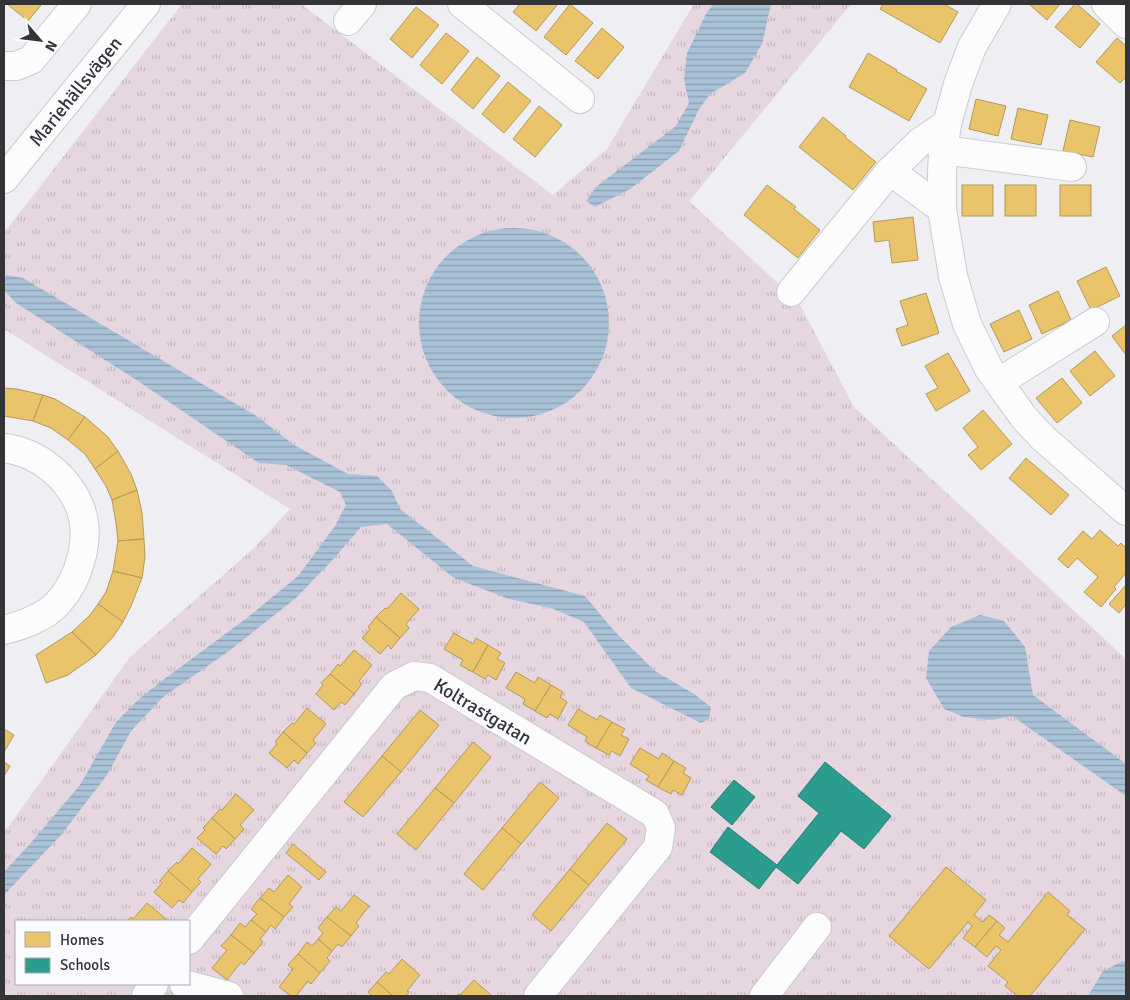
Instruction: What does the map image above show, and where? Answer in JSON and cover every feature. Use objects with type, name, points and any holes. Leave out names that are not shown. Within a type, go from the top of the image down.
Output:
[{"type":"street","points":[[4,66],[16,66],[32,60],[77,4]]},
{"type":"street","name":"Mariehällsvägen","points":[[4,179],[146,4]]},
{"type":"street","points":[[462,4],[580,99]]},
{"type":"street","points":[[997,4],[972,47],[958,84],[943,150],[942,209],[953,276],[967,324],[989,369],[1025,419],[1043,438],[1126,511]]},
{"type":"street","points":[[1106,4],[1126,24]]},
{"type":"street","points":[[791,292],[890,171],[920,142],[948,124]]},
{"type":"street","points":[[943,150],[1072,167]]},
{"type":"street","points":[[890,171],[942,209]]},
{"type":"street","points":[[999,382],[1095,322]]},
{"type":"street","points":[[4,448],[27,453],[58,474],[69,488],[81,510],[84,538],[82,557],[77,573],[58,603],[46,613],[32,620],[4,630]]},
{"type":"street","name":"Koltrastgatan","points":[[190,939],[394,686],[414,676],[430,678],[655,814],[662,828],[658,847],[538,996]]},
{"type":"street","points":[[764,996],[817,927]]},
{"type":"street","points":[[146,996],[153,985]]},
{"type":"street","points":[[188,985],[228,996]]},
{"type":"green space","points":[[182,4],[301,4],[553,195],[607,149],[694,4],[851,4],[689,201],[799,303],[854,407],[1126,659],[1126,996],[4,996],[4,833],[130,657],[253,549],[290,509],[4,329],[4,233]]},
{"type":"water","points":[[714,4],[771,4],[762,44],[745,73],[710,94],[699,109],[679,151],[630,189],[595,207],[586,201],[596,187],[676,126],[689,103],[684,80],[687,53],[707,12]]},
{"type":"water","points":[[523,228],[533,229],[559,239],[575,249],[588,262],[602,286],[608,304],[608,342],[602,360],[588,384],[575,397],[551,411],[533,417],[505,418],[495,417],[469,407],[453,397],[440,384],[426,360],[420,342],[419,314],[420,304],[430,278],[440,262],[453,249],[477,235],[495,229]]},
{"type":"water","points":[[6,275],[23,278],[258,417],[294,445],[348,474],[377,476],[392,491],[400,509],[473,566],[585,596],[615,632],[655,671],[694,694],[711,707],[709,719],[701,723],[631,688],[584,622],[551,608],[509,599],[454,578],[387,524],[361,527],[296,598],[229,651],[163,697],[131,731],[107,775],[61,835],[4,895],[4,872],[80,785],[116,722],[139,699],[247,618],[298,576],[335,526],[346,505],[340,492],[286,465],[259,463],[141,383],[16,303],[4,290]]},
{"type":"water","points":[[980,615],[1004,621],[1025,647],[1033,695],[1126,764],[1126,796],[1012,716],[992,720],[964,717],[944,709],[926,678],[929,651],[951,627]]},
{"type":"water","points":[[1123,961],[1126,962],[1126,996],[1088,996],[1103,971]]},
{"type":"building: Homes","points":[[7,4],[42,4],[28,21]]},
{"type":"building: Homes","points":[[520,4],[558,4],[536,31],[513,12]]},
{"type":"building: Homes","points":[[570,4],[593,23],[566,55],[544,37]]},
{"type":"building: Homes","points":[[883,4],[944,4],[958,12],[940,43],[880,9]]},
{"type":"building: Homes","points":[[1029,4],[1060,4],[1047,20]]},
{"type":"building: Homes","points":[[1075,4],[1100,24],[1080,48],[1055,27]]},
{"type":"building: Homes","points":[[416,7],[439,25],[412,58],[390,39]]},
{"type":"building: Homes","points":[[602,28],[624,47],[598,79],[575,61]]},
{"type":"building: Homes","points":[[446,33],[469,51],[442,84],[420,65]]},
{"type":"building: Homes","points":[[1117,38],[1126,46],[1126,77],[1120,83],[1096,62]]},
{"type":"building: Homes","points":[[868,53],[927,89],[909,121],[849,87]]},
{"type":"building: Homes","points":[[477,57],[500,76],[473,109],[451,90]]},
{"type":"building: Homes","points":[[508,82],[531,101],[504,133],[482,114]]},
{"type":"building: Homes","points":[[976,99],[1006,106],[998,136],[969,129]]},
{"type":"building: Homes","points":[[539,106],[562,125],[535,157],[513,139]]},
{"type":"building: Homes","points":[[1018,108],[1048,115],[1041,145],[1011,139]]},
{"type":"building: Homes","points":[[823,117],[876,162],[853,190],[799,147]]},
{"type":"building: Homes","points":[[1070,120],[1100,127],[1093,157],[1063,151]]},
{"type":"building: Homes","points":[[767,185],[796,207],[794,209],[820,230],[798,258],[744,215]]},
{"type":"building: Homes","points":[[962,185],[993,185],[993,216],[962,216]]},
{"type":"building: Homes","points":[[1005,185],[1036,185],[1036,216],[1005,216]]},
{"type":"building: Homes","points":[[1060,185],[1091,185],[1091,216],[1060,216]]},
{"type":"building: Homes","points":[[913,217],[918,260],[892,263],[889,240],[875,242],[873,222]]},
{"type":"building: Homes","points":[[1106,267],[1120,296],[1091,310],[1077,281]]},
{"type":"building: Homes","points":[[1058,291],[1071,320],[1042,334],[1029,305]]},
{"type":"building: Homes","points":[[926,293],[939,333],[902,346],[896,329],[908,325],[900,301]]},
{"type":"building: Homes","points":[[1019,310],[1032,339],[1004,352],[990,324]]},
{"type":"building: Homes","points":[[1126,325],[1126,355],[1112,336]]},
{"type":"building: Homes","points":[[1095,351],[1115,376],[1090,396],[1070,371]]},
{"type":"building: Homes","points":[[948,353],[970,391],[936,411],[926,394],[938,388],[925,366]]},
{"type":"building: Homes","points":[[1062,378],[1082,403],[1057,423],[1036,398]]},
{"type":"building: Homes","points":[[4,388],[43,395],[33,421],[4,416]]},
{"type":"building: Homes","points":[[43,395],[55,399],[85,417],[68,440],[51,428],[33,421]]},
{"type":"building: Homes","points":[[983,410],[1012,444],[981,470],[968,455],[978,447],[963,428]]},
{"type":"building: Homes","points":[[85,417],[107,436],[118,451],[95,469],[85,454],[68,440]]},
{"type":"building: Homes","points":[[118,451],[131,474],[137,490],[112,500],[95,469]]},
{"type":"building: Homes","points":[[1026,458],[1069,495],[1051,515],[1009,478]]},
{"type":"building: Homes","points":[[137,490],[142,513],[144,539],[118,541],[112,500]]},
{"type":"building: Homes","points":[[1100,530],[1118,546],[1121,543],[1126,548],[1126,573],[1101,607],[1084,592],[1098,577],[1077,558],[1068,568],[1058,559],[1083,531],[1092,539]]},
{"type":"building: Homes","points":[[144,539],[145,557],[142,578],[113,571],[118,541]]},
{"type":"building: Homes","points":[[113,571],[142,578],[123,622],[98,604],[106,592]]},
{"type":"building: Homes","points":[[1126,585],[1126,604],[1119,613],[1109,604]]},
{"type":"building: Homes","points":[[401,593],[419,609],[406,624],[409,628],[400,638],[376,617],[385,608],[387,609]]},
{"type":"building: Homes","points":[[98,604],[123,622],[113,637],[96,655],[72,632],[90,615]]},
{"type":"building: Homes","points":[[376,617],[400,638],[391,649],[388,645],[380,654],[362,638],[370,629],[368,627]]},
{"type":"building: Homes","points":[[72,632],[96,655],[68,675],[46,683],[36,655]]},
{"type":"building: Homes","points":[[454,633],[473,644],[476,638],[488,645],[473,672],[460,665],[463,660],[444,649]]},
{"type":"building: Homes","points":[[488,645],[501,653],[497,659],[505,663],[496,680],[488,675],[485,679],[473,672]]},
{"type":"building: Homes","points":[[354,650],[372,665],[359,681],[362,684],[354,694],[330,674]]},
{"type":"building: Homes","points":[[516,672],[535,683],[538,677],[551,685],[535,711],[523,704],[525,699],[506,688]]},
{"type":"building: Homes","points":[[330,674],[354,694],[345,705],[341,702],[334,710],[316,694],[323,685],[321,683]]},
{"type":"building: Homes","points":[[551,685],[563,692],[560,697],[567,702],[558,719],[550,714],[547,718],[535,711]]},
{"type":"building: Homes","points":[[307,708],[326,724],[313,740],[316,743],[307,753],[283,732],[292,723],[294,724]]},
{"type":"building: Homes","points":[[578,709],[597,720],[600,715],[612,722],[596,748],[585,741],[587,737],[568,725]]},
{"type":"building: Homes","points":[[420,710],[439,725],[401,772],[382,756]]},
{"type":"building: Homes","points":[[612,722],[625,729],[621,735],[629,739],[620,756],[612,751],[609,755],[596,748]]},
{"type":"building: Homes","points":[[4,729],[14,735],[4,752]]},
{"type":"building: Homes","points":[[283,732],[307,753],[298,764],[294,760],[287,768],[269,753],[277,744],[275,742]]},
{"type":"building: Homes","points":[[473,742],[491,757],[454,803],[435,788]]},
{"type":"building: Homes","points":[[640,748],[659,759],[662,753],[674,761],[658,787],[646,780],[649,776],[630,764]]},
{"type":"building: Homes","points":[[382,756],[401,772],[363,817],[344,802]]},
{"type":"building: Homes","points":[[674,761],[686,768],[683,773],[691,778],[682,795],[673,790],[671,794],[658,787]]},
{"type":"building: Homes","points":[[4,762],[10,766],[4,776]]},
{"type":"building: Homes","points":[[540,782],[559,798],[521,844],[502,828]]},
{"type":"building: Homes","points":[[435,788],[454,803],[416,850],[397,834]]},
{"type":"building: Homes","points":[[236,794],[254,810],[240,825],[244,829],[235,839],[212,818]]},
{"type":"building: Homes","points":[[212,818],[235,839],[226,849],[223,846],[216,854],[197,838],[205,830],[203,828]]},
{"type":"building: Homes","points":[[607,823],[627,839],[589,885],[570,869]]},
{"type":"building: Homes","points":[[502,828],[521,844],[483,890],[464,874]]},
{"type":"building: Homes","points":[[293,844],[326,872],[319,880],[286,853]]},
{"type":"building: Homes","points":[[192,848],[211,864],[198,879],[201,882],[192,892],[168,871],[177,862],[178,864]]},
{"type":"building: Homes","points":[[946,867],[986,900],[974,915],[983,922],[989,915],[997,921],[975,947],[963,938],[972,926],[968,922],[929,969],[889,936]]},
{"type":"building: Homes","points":[[570,869],[589,885],[551,931],[532,915]]},
{"type":"building: Homes","points":[[168,871],[192,892],[183,903],[179,900],[172,908],[154,892],[162,883],[160,881]]},
{"type":"building: Homes","points":[[288,875],[302,887],[289,904],[293,907],[284,917],[260,898],[269,888],[274,892]]},
{"type":"building: Homes","points":[[1048,892],[1070,911],[1067,915],[1085,929],[1030,996],[1018,996],[1005,986],[1008,982],[988,966],[1001,950],[996,946],[987,957],[975,947],[997,921],[1005,928],[999,935],[1008,942]]},
{"type":"building: Homes","points":[[354,895],[369,906],[356,923],[359,926],[351,936],[327,917],[336,907],[341,911]]},
{"type":"building: Homes","points":[[260,898],[284,917],[275,929],[271,925],[266,932],[251,920],[257,914],[251,909]]},
{"type":"building: Homes","points":[[147,903],[166,919],[128,920],[131,917],[133,919]]},
{"type":"building: Homes","points":[[327,917],[351,936],[342,947],[338,944],[332,951],[318,939],[323,933],[318,928]]},
{"type":"building: Homes","points":[[251,920],[266,932],[260,939],[263,942],[254,953],[231,935],[240,923],[245,927]]},
{"type":"building: Homes","points":[[231,935],[254,953],[244,965],[241,962],[227,980],[212,968],[227,950],[221,946]]},
{"type":"building: Homes","points":[[318,939],[332,951],[327,958],[330,961],[320,973],[298,954],[307,942],[312,946]]},
{"type":"building: Homes","points":[[298,954],[320,973],[311,984],[308,981],[296,996],[291,996],[279,987],[293,969],[288,965]]},
{"type":"building: Homes","points":[[402,959],[420,975],[407,991],[409,992],[406,996],[393,996],[377,982],[386,972],[389,974]]},
{"type":"building: Homes","points":[[474,980],[492,996],[456,996],[460,995]]},
{"type":"building: Homes","points":[[377,982],[393,996],[370,996],[368,992]]},
{"type":"building: Schools","points":[[825,762],[891,816],[864,849],[841,831],[798,884],[776,867],[759,889],[710,852],[728,827],[777,865],[819,813],[798,796]]},
{"type":"building: Schools","points":[[734,780],[755,797],[732,825],[711,807]]}]
